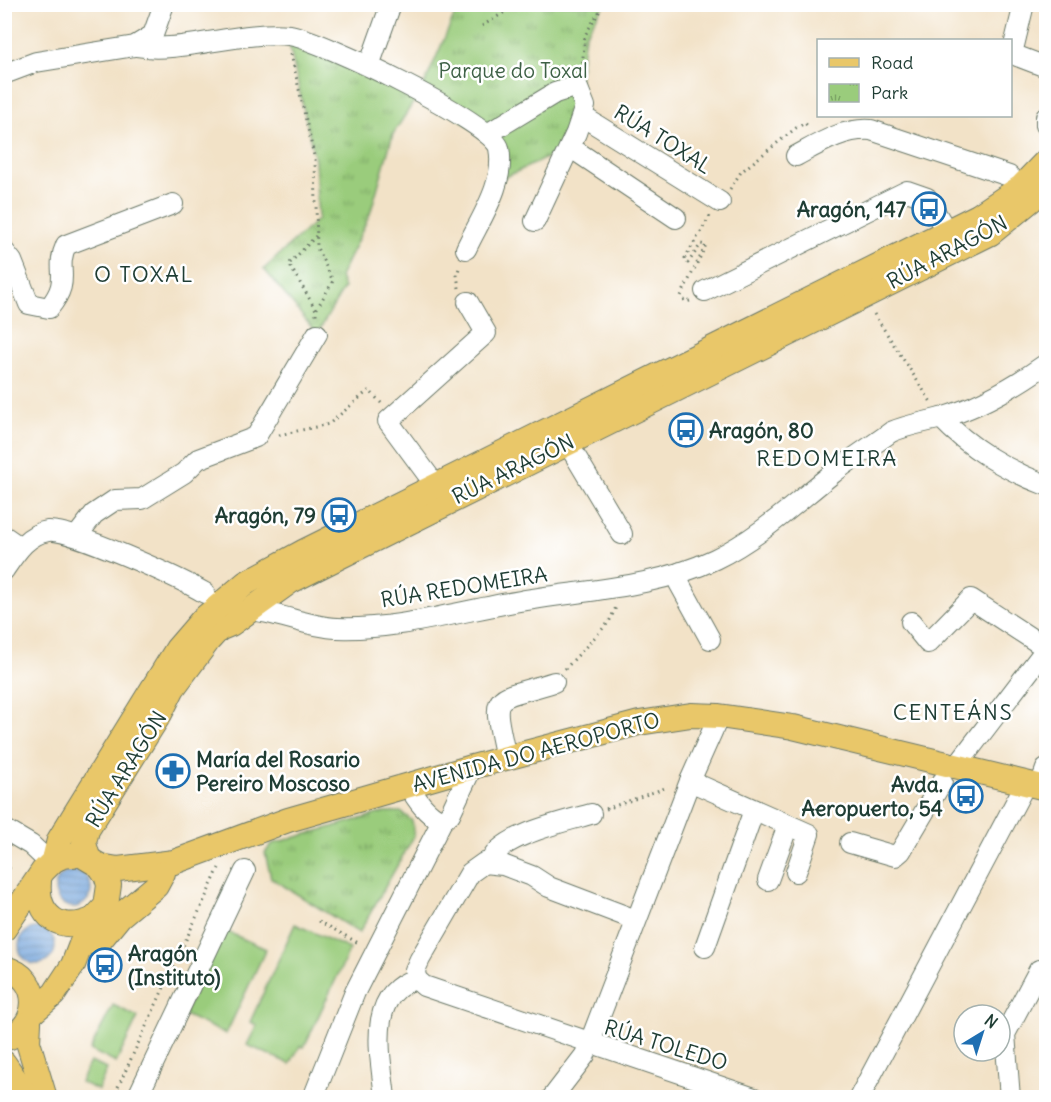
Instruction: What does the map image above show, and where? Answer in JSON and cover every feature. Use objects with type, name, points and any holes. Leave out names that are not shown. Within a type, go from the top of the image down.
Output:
[{"type":"main road","name":"RÚA ARAGÓN","points":[[4,928],[48,868],[60,840],[150,691],[211,599],[978,216],[1021,187],[1047,161]]},
{"type":"main road","name":"RÚA ARAGÓN","points":[[4,1039],[15,1036],[54,994],[73,965],[83,939],[100,913],[109,885],[84,843],[87,830],[161,712],[173,688],[219,629],[231,624],[291,581],[991,233],[1047,188]]},
{"type":"main road","points":[[211,599],[223,614],[219,629]]},
{"type":"main road","name":"AVENIDA DO AEROPORTO","points":[[100,913],[168,868],[288,820],[472,767],[639,723],[691,716],[719,716],[793,727],[949,775],[1040,781]]},
{"type":"main road","name":"RÚA ARAGÓN","points":[[48,868],[71,854],[94,862]]},
{"type":"main road","name":"AVENIDA DO AEROPORTO","points":[[94,862],[118,869],[168,868]]},
{"type":"main road","points":[[48,868],[38,893],[41,905],[58,923],[70,926],[83,925],[100,913]]},
{"type":"main road","points":[[73,965],[85,959],[120,916],[150,891],[168,868]]},
{"type":"main road","points":[[4,968],[18,973],[26,981],[34,1000],[28,1042],[40,1072],[45,1098]]},
{"type":"main road","points":[[4,1063],[27,1098]]},
{"type":"main road","points":[[40,1072],[57,1087],[61,1098]]},
{"type":"street","points":[[135,46],[153,35],[164,4]]},
{"type":"street","points":[[369,66],[392,4]]},
{"type":"street","points":[[1024,4],[1012,54],[1047,67]]},
{"type":"street","points":[[4,74],[36,62],[135,46],[287,35],[369,66],[420,92],[489,134],[499,146],[499,180],[466,249]]},
{"type":"street","points":[[489,134],[555,93],[578,86]]},
{"type":"street","name":"RÚA TOXAL","points":[[536,221],[582,116],[585,106],[578,86]]},
{"type":"street","name":"RÚA TOXAL","points":[[582,116],[720,202]]},
{"type":"street","points":[[1047,117],[1047,125]]},
{"type":"street","name":"RÚA ARAGÓN","points":[[796,156],[843,133],[857,129],[871,130],[1009,176],[1021,187]]},
{"type":"street","points":[[570,147],[676,218]]},
{"type":"street","points":[[705,291],[907,191],[927,198],[947,232]]},
{"type":"street","points":[[4,251],[12,261],[29,304],[49,308],[61,293],[64,276],[60,257],[66,245],[173,204]]},
{"type":"street","points":[[394,416],[486,333],[468,302]]},
{"type":"street","points":[[77,536],[94,514],[115,500],[142,499],[184,473],[198,459],[256,437],[317,334]]},
{"type":"street","name":"RÚA REDOMEIRA","points":[[249,610],[271,612],[310,626],[339,628],[426,621],[522,601],[618,588],[681,572],[714,560],[746,542],[891,432],[915,422],[941,418],[1013,387],[1047,364]]},
{"type":"street","name":"RÚA ARAGÓN","points":[[394,416],[388,422],[436,486]]},
{"type":"street","points":[[941,418],[975,447],[1025,477],[1047,485]]},
{"type":"street","points":[[567,442],[622,534]]},
{"type":"street","points":[[4,570],[12,542],[47,531],[77,536],[186,582],[211,599]]},
{"type":"street","points":[[681,572],[680,583],[710,639]]},
{"type":"street","points":[[850,843],[895,856],[901,851],[949,775],[1047,649],[971,599],[928,643],[911,622]]},
{"type":"street","points":[[506,758],[496,709],[501,699],[509,694],[554,682]]},
{"type":"street","points":[[591,814],[511,841],[493,855],[491,862],[470,873],[420,959],[416,979],[424,986],[590,1044],[690,782],[719,716]]},
{"type":"street","points":[[313,1098],[355,992],[472,767]]},
{"type":"street","points":[[434,778],[448,813]]},
{"type":"street","points":[[859,1098],[1040,781]]},
{"type":"street","points":[[690,782],[809,834],[796,873]]},
{"type":"street","points":[[408,785],[417,801],[432,815],[448,813]]},
{"type":"street","points":[[705,946],[754,810]]},
{"type":"street","points":[[768,880],[788,825]]},
{"type":"street","points":[[4,829],[31,845],[48,868]]},
{"type":"street","points":[[491,862],[636,920]]},
{"type":"street","points":[[137,1098],[245,871]]},
{"type":"street","points":[[1010,1098],[1005,1034],[1040,970]]},
{"type":"street","points":[[385,1098],[379,1023],[395,990],[405,982],[416,979]]},
{"type":"street","name":"RÚA TOLEDO","points":[[552,1098],[574,1072],[590,1044],[754,1098]]},
{"type":"path","points":[[482,26],[518,4]]},
{"type":"path","points":[[578,86],[583,67],[585,35],[604,4]]},
{"type":"path","points":[[287,35],[315,160],[317,248],[333,281],[316,310]]},
{"type":"path","points":[[805,123],[808,128]]},
{"type":"path","points":[[317,234],[289,264],[316,310],[317,334]]},
{"type":"path","points":[[466,249],[457,275],[459,288],[468,302]]},
{"type":"path","points":[[872,310],[941,418]]},
{"type":"path","points":[[256,437],[277,436],[329,424],[369,390],[394,416]]},
{"type":"path","points":[[554,682],[609,622],[618,604],[618,588]]},
{"type":"path","points":[[591,814],[658,790],[690,782]]},
{"type":"path","points":[[113,1098],[221,864]]},
{"type":"path","points":[[4,865],[13,871]]},
{"type":"path","points":[[319,921],[375,952]]},
{"type":"green space","name":"Parque do Toxal","points":[[459,5],[604,5],[585,35],[570,147],[499,180],[499,146],[420,92],[393,134],[370,214],[340,277],[344,288],[317,334],[264,269],[318,219],[315,160],[287,35],[424,85]]},
{"type":"green space","points":[[385,812],[401,812],[412,821],[414,836],[359,933],[271,878],[265,853],[272,844]]},
{"type":"green space","points":[[295,924],[350,949],[304,1047],[300,1046],[290,1064],[247,1045],[257,1025],[250,1022]]},
{"type":"green space","points":[[223,930],[266,949],[226,1034],[184,1015]]},
{"type":"green space","points":[[113,1005],[138,1017],[116,1063],[90,1050]]},
{"type":"green space","points":[[90,1062],[107,1069],[98,1090],[80,1082]]},
{"type":"water","points":[[73,871],[85,877],[91,889],[85,901],[73,907],[61,901],[55,889],[61,877]]},
{"type":"water","points":[[37,928],[49,934],[55,946],[49,958],[37,964],[25,958],[19,946],[25,934]]},
{"type":"place","name":"Aragón, 147","points":[[929,209]]},
{"type":"place","name":"Aragón, 80","points":[[686,430]]},
{"type":"place","name":"Aragón, 79","points":[[339,515]]},
{"type":"place","name":"María del Rosario Pereiro Moscoso","points":[[173,771]]},
{"type":"place","name":"Avda. Aeropuerto, 54","points":[[966,796]]},
{"type":"place","name":"Aragón (Instituto)","points":[[105,965]]},
{"type":"district","name":"O TOXAL","points":[[144,274]]},
{"type":"district","name":"REDOMEIRA","points":[[827,458]]},
{"type":"district","name":"CENTEÁNS","points":[[953,712]]}]
